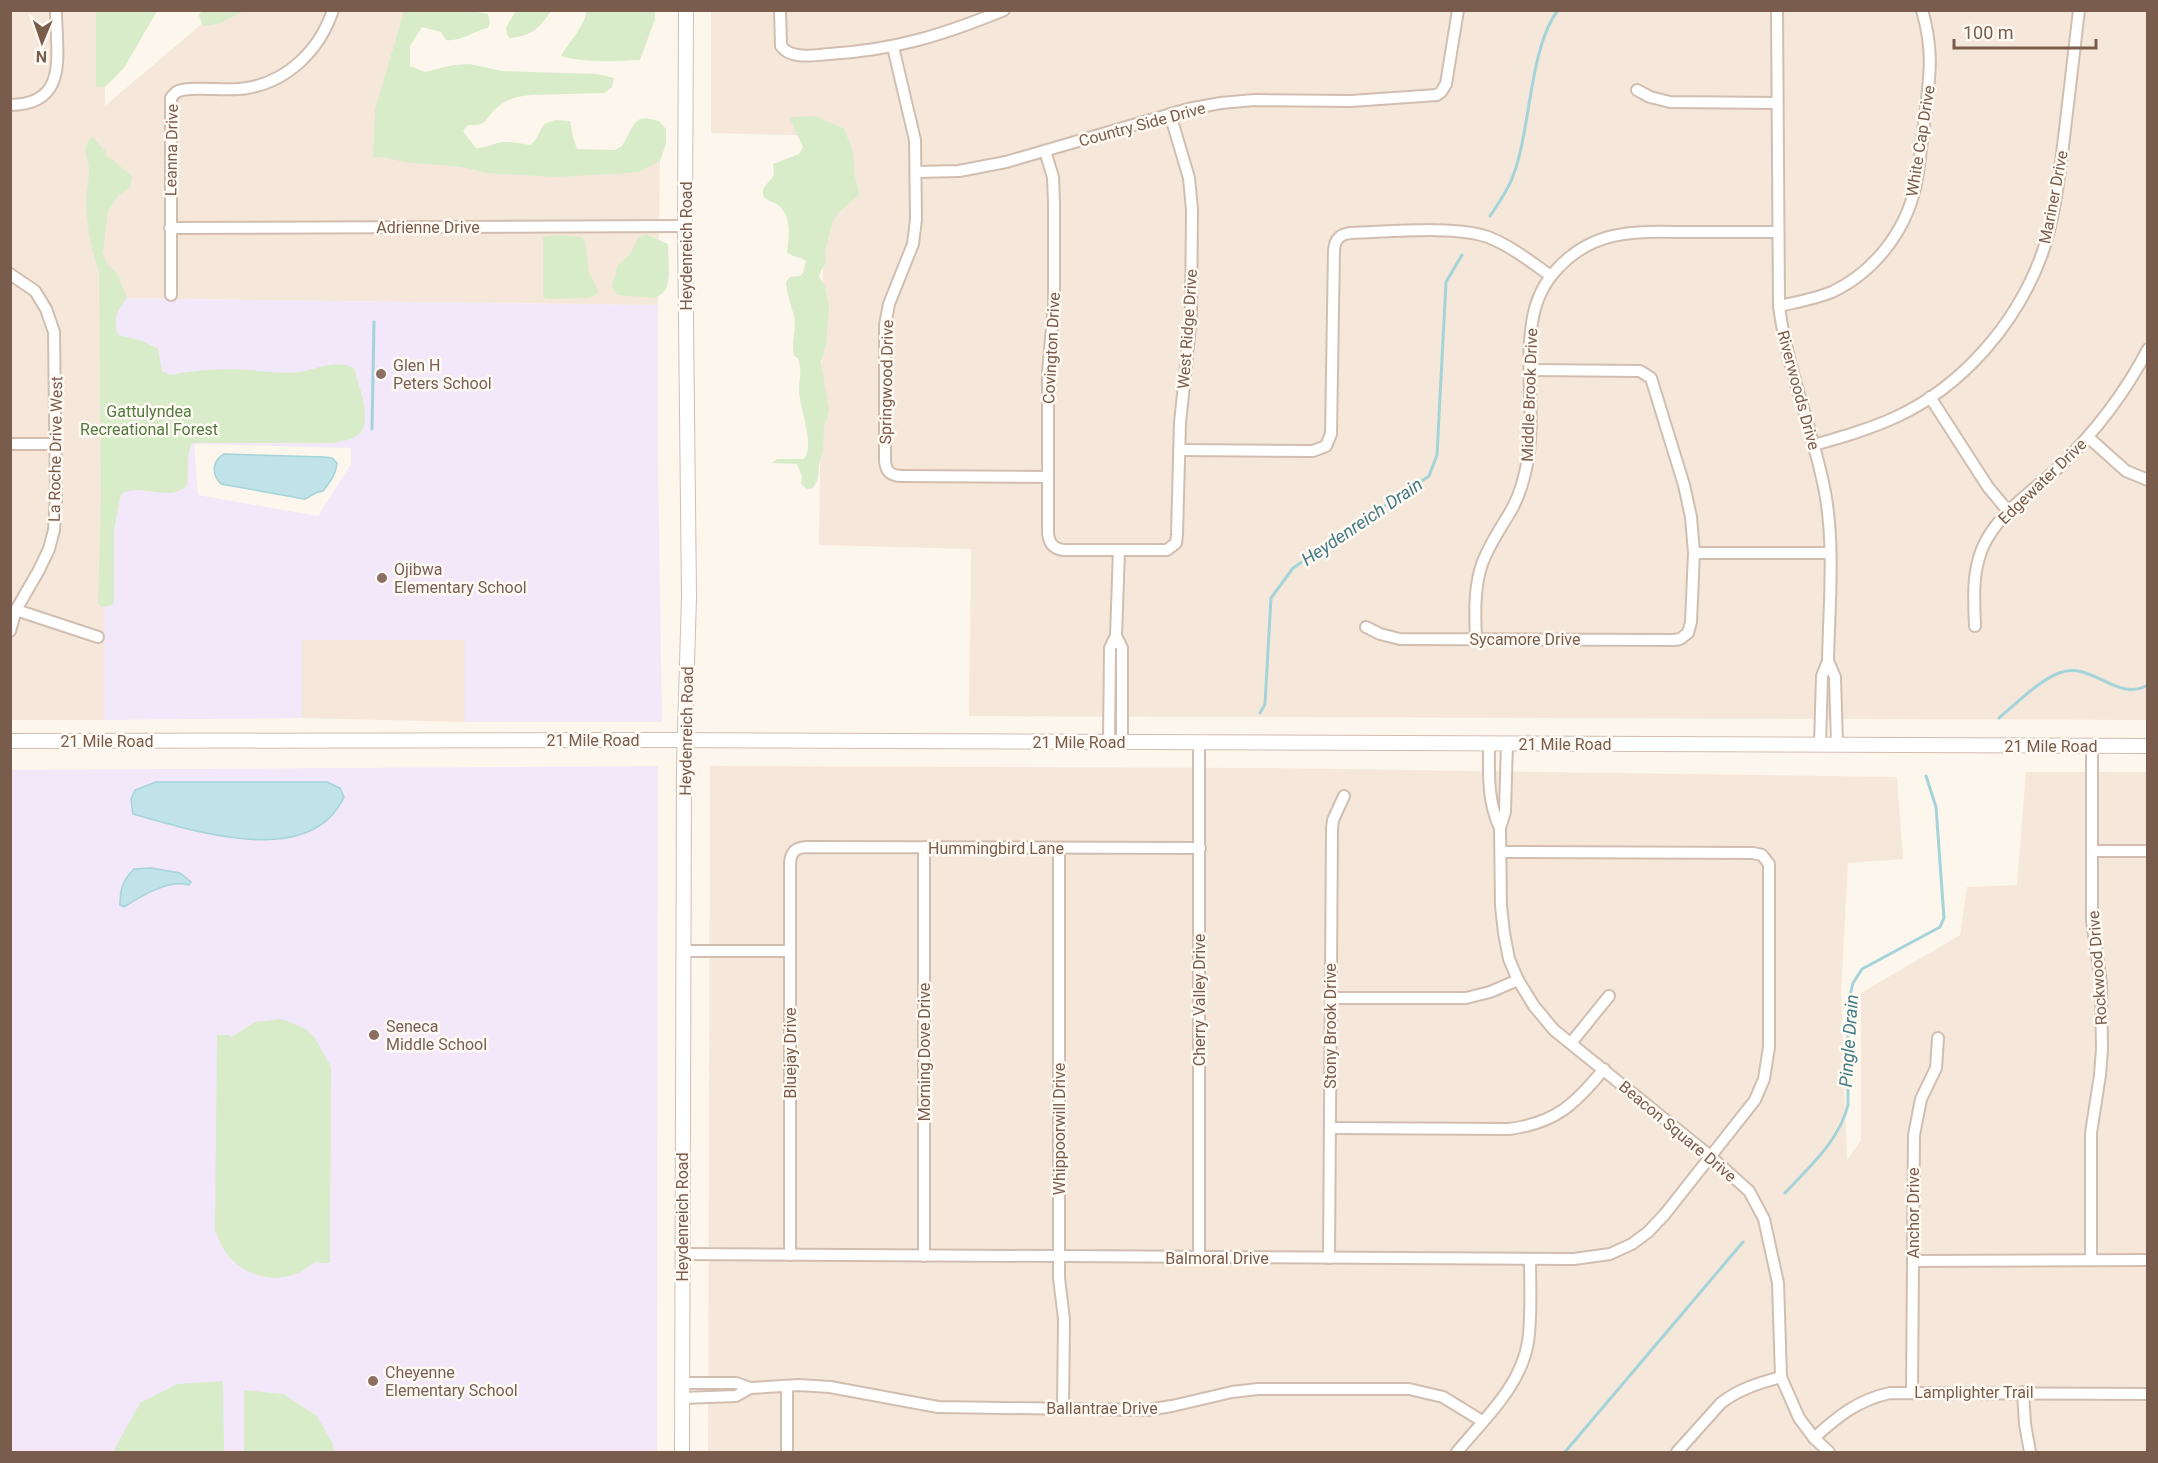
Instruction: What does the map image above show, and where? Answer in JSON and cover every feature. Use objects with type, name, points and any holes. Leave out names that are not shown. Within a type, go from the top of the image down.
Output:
[{"type":"street","points":[[10,105],[33,103],[43,98],[50,90],[56,66],[56,10]]},
{"type":"street","name":"Leanna Drive","points":[[171,295],[170,105],[174,94],[184,90],[249,88],[279,78],[297,65],[318,44],[327,29],[333,10]]},
{"type":"street","name":"Heydenreich Road","points":[[682,1452],[684,740],[689,597],[687,10]]},
{"type":"street","points":[[780,10],[780,42],[783,50],[796,55],[893,47],[947,33],[1004,10]]},
{"type":"street","name":"Country Side Drive","points":[[916,172],[975,169],[1188,109],[1237,101],[1365,100],[1431,96],[1441,92],[1446,84],[1458,10]]},
{"type":"street","name":"Riverwoods Drive","points":[[1777,10],[1779,306],[1786,350],[1814,445],[1825,495],[1829,553],[1828,661],[1822,676],[1820,744]]},
{"type":"street","name":"White Cap Drive","points":[[1779,306],[1821,296],[1846,284],[1878,258],[1901,225],[1915,187],[1930,78],[1930,44],[1923,10]]},
{"type":"street","name":"Mariner Drive","points":[[1814,445],[1883,422],[1930,398],[1967,368],[2000,331],[2019,302],[2041,255],[2059,182],[2079,10]]},
{"type":"street","name":"Springwood Drive","points":[[893,47],[913,128],[916,219],[913,244],[889,304],[885,325],[885,461],[889,472],[902,476],[1048,477]]},
{"type":"street","points":[[1636,90],[1660,101],[1670,102],[1777,103]]},
{"type":"street","name":"West Ridge Drive","points":[[1119,550],[1162,550],[1174,545],[1178,535],[1179,450],[1191,317],[1192,210],[1188,178],[1170,114]]},
{"type":"street","name":"Covington Drive","points":[[1045,151],[1053,177],[1054,203],[1054,305],[1048,372],[1048,533],[1052,546],[1064,550],[1119,550]]},
{"type":"street","name":"Adrienne Drive","points":[[170,228],[686,226]]},
{"type":"street","points":[[1179,450],[1313,451],[1326,446],[1331,434],[1334,250],[1338,238],[1351,233],[1453,231],[1473,233],[1503,244],[1551,276]]},
{"type":"street","name":"Middle Brook Drive","points":[[1476,639],[1476,592],[1481,567],[1513,507],[1525,471],[1529,447],[1533,314],[1551,276],[1588,243],[1611,236],[1645,232],[1777,232]]},
{"type":"street","name":"La Roche Drive West","points":[[10,274],[35,291],[46,309],[54,332],[56,359],[54,530],[49,549],[16,610],[10,631]]},
{"type":"street","name":"Edgewater Drive","points":[[1975,626],[1974,587],[1979,557],[1988,537],[2008,511],[2060,466],[2088,437],[2121,394],[2148,349]]},
{"type":"street","points":[[1530,370],[1640,371],[1648,375],[1653,382],[1684,485],[1691,517],[1694,553],[1829,553]]},
{"type":"street","points":[[1930,398],[1988,487],[2008,511]]},
{"type":"street","points":[[2088,437],[2126,471],[2148,480]]},
{"type":"street","points":[[10,444],[54,444]]},
{"type":"street","points":[[1115,742],[1122,648],[1116,636],[1119,550]]},
{"type":"street","name":"Sycamore Drive","points":[[1366,627],[1380,634],[1400,639],[1674,640],[1685,637],[1689,633],[1694,553]]},
{"type":"street","points":[[16,610],[98,637]]},
{"type":"street","name":"Riverwoods Drive","points":[[1828,661],[1835,677],[1837,744]]},
{"type":"street","name":"21 Mile Road","points":[[10,741],[684,740],[2148,746]]},
{"type":"street","name":"Cherry Valley Drive","points":[[1199,743],[1199,1258]]},
{"type":"street","name":"Beacon Square Drive","points":[[1489,743],[1489,788],[1493,814],[1500,828]]},
{"type":"street","name":"Beacon Square Drive","points":[[1507,743],[1506,812],[1500,828],[1503,927],[1509,959],[1518,980],[1544,1019],[1749,1191],[1764,1219],[1778,1283],[1781,1377],[1792,1406],[1814,1438],[1829,1452]]},
{"type":"street","name":"Rockwood Drive","points":[[2091,1260],[2091,1133],[2102,1049],[2101,982],[2092,921],[2092,746]]},
{"type":"street","name":"Stony Brook Drive","points":[[1329,1258],[1332,828],[1333,820],[1344,796]]},
{"type":"street","name":"Hummingbird Lane","points":[[793,851],[806,847],[1200,848]]},
{"type":"street","name":"Morning Dove Drive","points":[[924,847],[924,1256]]},
{"type":"street","name":"Whippoorwill Drive","points":[[1059,848],[1059,1278],[1064,1319],[1063,1409]]},
{"type":"street","name":"Bluejay Drive","points":[[790,1255],[790,863],[793,851]]},
{"type":"street","points":[[2092,851],[2148,851]]},
{"type":"street","name":"Balmoral Drive","points":[[682,1254],[1574,1259],[1599,1257],[1632,1244],[1648,1232],[1665,1214],[1755,1100],[1766,1069],[1769,1047],[1769,868],[1765,858],[1753,853],[1501,852]]},
{"type":"street","points":[[683,951],[790,951]]},
{"type":"street","points":[[1331,998],[1466,998],[1490,992],[1518,980]]},
{"type":"street","points":[[1571,1043],[1609,996]]},
{"type":"street","name":"Anchor Drive","points":[[1912,1392],[1915,1121],[1921,1099],[1936,1068],[1938,1038]]},
{"type":"street","points":[[1330,1128],[1502,1129],[1533,1125],[1554,1117],[1573,1104],[1604,1069]]},
{"type":"street","points":[[1457,1452],[1515,1379],[1526,1350],[1529,1329],[1530,1259]]},
{"type":"street","points":[[1914,1261],[2148,1260]]},
{"type":"street","points":[[1677,1452],[1728,1397],[1751,1386],[1781,1377]]},
{"type":"street","name":"Ballantrae Drive","points":[[682,1383],[736,1383],[750,1388],[830,1387],[938,1407],[1063,1409],[1160,1409],[1232,1392],[1258,1389],[1409,1389],[1443,1397],[1482,1421]]},
{"type":"street","points":[[787,1386],[787,1452]]},
{"type":"street","name":"Ballantrae Drive","points":[[682,1398],[736,1396],[750,1388]]},
{"type":"street","name":"Lamplighter Trail","points":[[1814,1438],[1855,1404],[1878,1396],[1912,1392],[2148,1394]]},
{"type":"street","points":[[2023,1392],[2030,1452]]},
{"type":"shaded area","points":[[10,11],[105,11],[105,106],[217,11],[407,11],[374,156],[660,161],[658,305],[105,298],[104,720],[11,720]]},
{"type":"shaded area","points":[[711,11],[2147,11],[2147,720],[969,716],[971,549],[819,545],[825,136],[711,133]]},
{"type":"shaded area","points":[[104,298],[658,305],[662,722],[465,722],[465,640],[302,640],[302,718],[104,720]],"holes":[[[194,444],[351,448],[351,464],[318,516],[198,495]]]},
{"type":"shaded area","points":[[302,640],[465,640],[465,722],[302,718]]},
{"type":"shaded area","name":"Seneca Middle School","points":[[658,766],[657,1452],[11,1452],[10,770]]},
{"type":"shaded area","points":[[710,766],[1264,768],[1897,777],[1903,859],[1848,863],[1841,992],[1847,1160],[1861,1140],[1861,993],[1960,935],[1967,887],[2017,885],[2026,772],[2147,772],[2147,1452],[708,1452]]},
{"type":"green space","points":[[466,10],[488,14],[490,23],[488,28],[462,38],[446,40],[441,32],[422,27],[410,46],[410,66],[425,72],[453,65],[470,64],[502,71],[597,74],[614,78],[612,87],[604,93],[531,95],[506,101],[484,122],[468,125],[463,131],[476,148],[505,142],[531,145],[544,124],[555,120],[570,121],[577,149],[615,150],[622,146],[634,124],[646,118],[659,121],[666,129],[666,144],[660,161],[639,172],[556,177],[485,173],[455,166],[373,157],[375,110],[404,11]]},
{"type":"green space","points":[[96,11],[157,11],[124,68],[106,86],[96,87]]},
{"type":"green space","points":[[202,11],[243,11],[213,25],[208,25],[202,25],[199,15]]},
{"type":"green space","points":[[516,11],[551,11],[534,30],[510,38],[506,27]]},
{"type":"green space","points":[[586,11],[655,11],[655,19],[640,60],[589,61],[561,56],[580,28]]},
{"type":"green space","points":[[815,116],[845,129],[853,152],[854,173],[859,195],[838,213],[832,223],[825,252],[826,262],[819,277],[825,286],[829,307],[826,345],[821,362],[829,411],[824,426],[823,452],[818,479],[813,488],[807,489],[801,484],[802,476],[797,464],[772,463],[777,459],[804,459],[807,452],[807,434],[799,395],[800,367],[793,350],[795,321],[786,282],[790,277],[800,276],[803,273],[806,261],[787,252],[788,221],[779,206],[766,199],[763,190],[774,174],[773,164],[799,154],[803,147],[790,119]]},
{"type":"green space","name":"Gattulyndea Recreational Forest","points":[[92,137],[105,150],[106,155],[132,176],[130,188],[120,194],[108,211],[103,253],[107,264],[117,273],[127,298],[116,316],[118,335],[143,341],[158,349],[162,371],[170,375],[219,369],[294,373],[340,364],[347,365],[354,368],[365,411],[364,427],[360,433],[348,440],[333,443],[192,443],[188,458],[187,486],[171,493],[138,490],[121,494],[114,530],[114,602],[112,605],[101,607],[98,603],[101,499],[99,272],[87,217],[89,166],[85,150]]},
{"type":"green space","points":[[558,235],[582,237],[585,241],[589,273],[598,294],[589,298],[547,299],[543,297],[543,237]]},
{"type":"green space","points":[[644,235],[668,244],[667,287],[655,298],[617,295],[612,286],[618,265],[630,254],[639,237]]},
{"type":"green space","points":[[282,1019],[306,1029],[315,1038],[331,1067],[330,1263],[318,1263],[318,1260],[298,1273],[277,1278],[256,1274],[237,1264],[223,1248],[215,1230],[217,1035],[229,1035],[230,1038],[255,1022]]},
{"type":"green space","points":[[223,1381],[224,1452],[115,1452],[115,1448],[140,1403],[177,1384]]},
{"type":"green space","points":[[244,1390],[283,1394],[317,1416],[333,1444],[334,1452],[244,1452]]},
{"type":"water","points":[[224,454],[325,457],[332,458],[337,463],[334,475],[323,491],[304,499],[221,484],[214,468],[217,460]]},
{"type":"water","points":[[156,782],[327,782],[340,788],[344,797],[328,820],[305,833],[278,839],[248,839],[217,835],[133,814],[131,799],[135,790]]},
{"type":"water","points":[[151,868],[180,873],[191,882],[189,885],[164,886],[124,907],[120,905],[123,885],[130,873],[134,869]]},
{"type":"waterway","name":"Heydenreich Drain","points":[[1490,216],[1506,192],[1513,176],[1524,136],[1541,46],[1548,26],[1558,10]]},
{"type":"waterway","name":"Heydenreich Drain","points":[[1260,713],[1265,704],[1271,598],[1293,568],[1429,476],[1437,455],[1446,282],[1462,255]]},
{"type":"waterway","points":[[372,429],[374,322]]},
{"type":"waterway","name":"Pingle Drain","points":[[1999,718],[2035,687],[2059,673],[2082,672],[2125,689],[2136,689],[2148,685]]},
{"type":"waterway","name":"Pingle Drain","points":[[1785,1193],[1831,1142],[1844,1118],[1848,1105],[1848,1004],[1853,983],[1862,969],[1940,927],[1944,918],[1936,807],[1926,776]]},
{"type":"waterway","name":"Pingle Drain","points":[[1565,1452],[1743,1242]]},
{"type":"place","name":"Glen H Peters School","points":[[381,374]]},
{"type":"place","name":"Ojibwa Elementary School","points":[[382,578]]},
{"type":"place","name":"Seneca Middle School","points":[[374,1035]]},
{"type":"place","name":"Cheyenne Elementary School","points":[[373,1381]]}]
